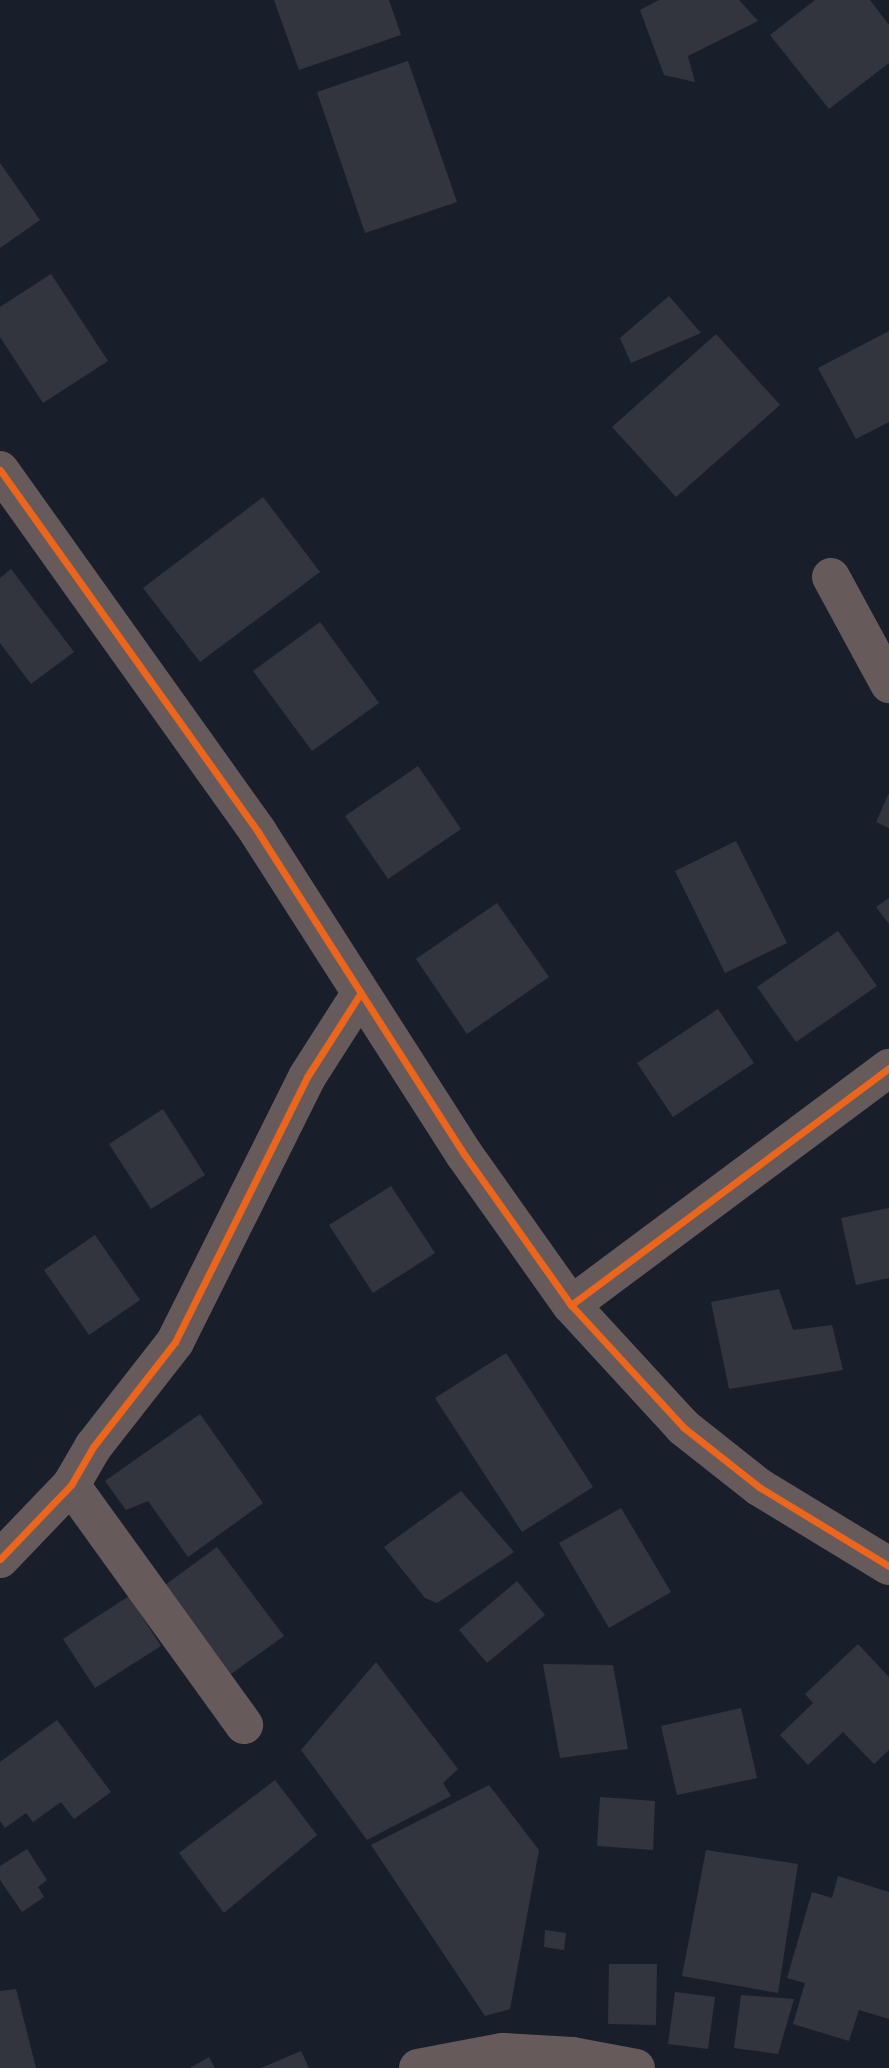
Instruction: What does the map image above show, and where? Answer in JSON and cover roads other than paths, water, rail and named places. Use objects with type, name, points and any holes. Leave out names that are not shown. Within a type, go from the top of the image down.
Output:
[{"type":"street","points":[[0,470],[258,832],[360,994],[571,1304],[683,1427],[759,1487],[889,1566]]},
{"type":"street","points":[[831,577],[889,684]]},
{"type":"street","points":[[0,1559],[71,1485],[93,1447],[175,1342],[307,1077],[360,994]]},
{"type":"street","points":[[571,1304],[889,1068]]},
{"type":"street","points":[[71,1485],[244,1725]]},
{"type":"street","points":[[418,2068],[503,2052],[572,2056],[636,2068]]}]
